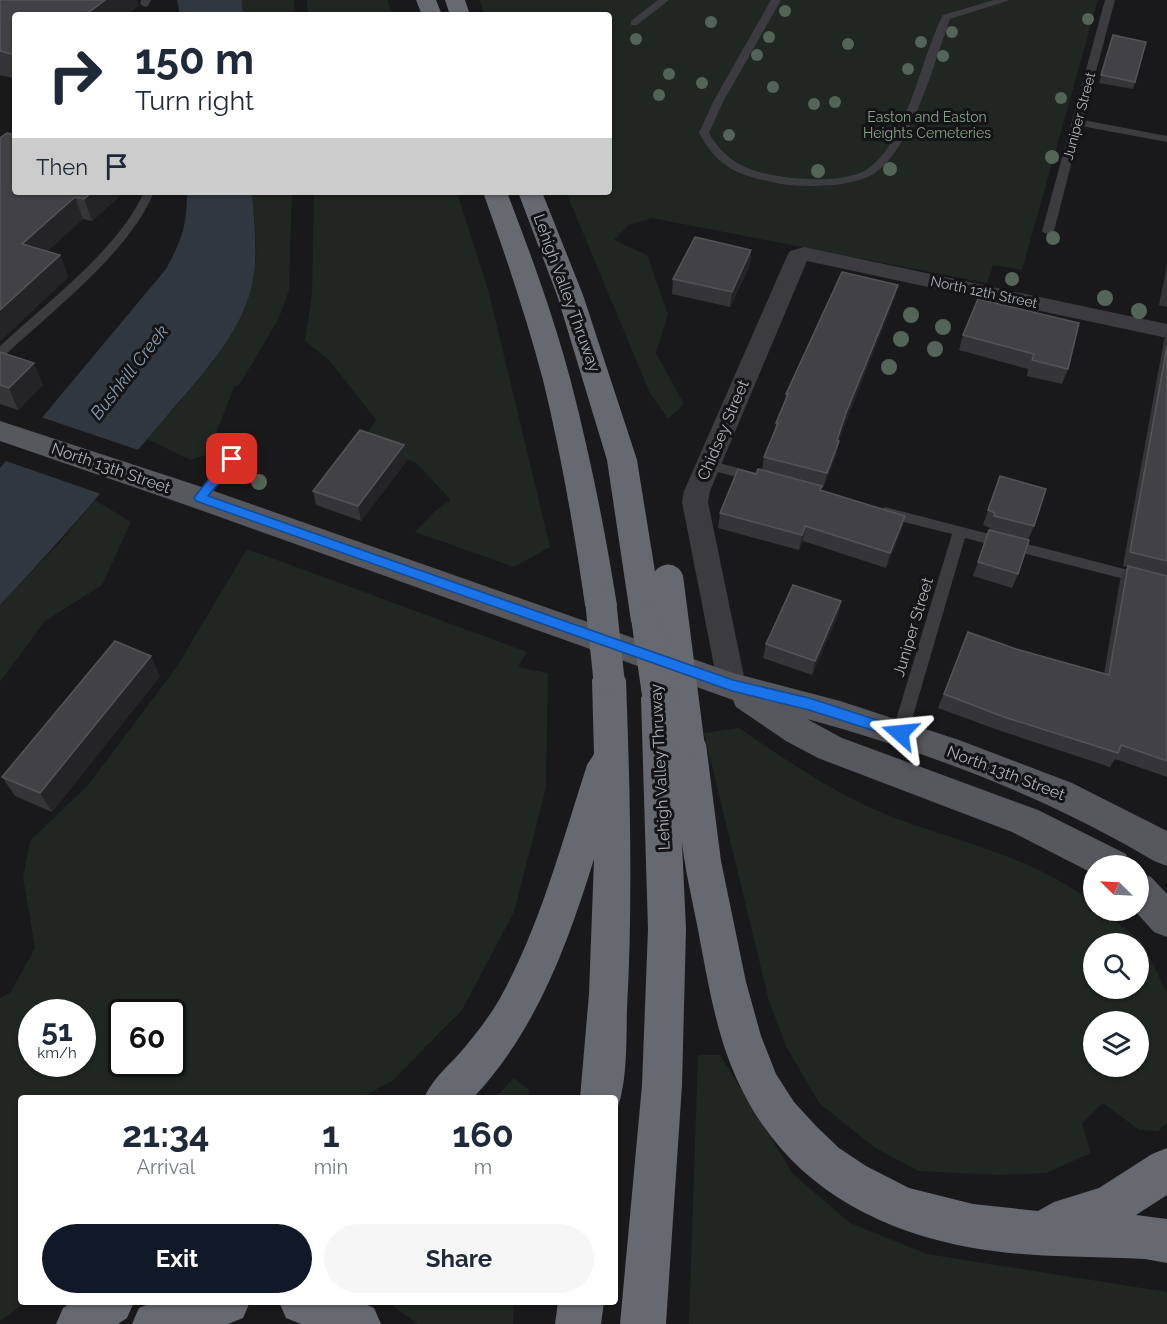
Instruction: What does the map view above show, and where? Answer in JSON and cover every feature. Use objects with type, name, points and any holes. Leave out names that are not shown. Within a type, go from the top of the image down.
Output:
[{"type":"highway","name":"Lehigh Valley Thruway","points":[[496,195],[534,302],[563,404],[589,529],[601,605],[609,680],[612,940],[602,1095]]},
{"type":"highway","name":"Lehigh Valley Thruway","points":[[531,195],[570,295],[622,460],[658,698],[668,929],[662,1085],[643,1324]]},
{"type":"highway","points":[[636,547],[668,579],[702,859],[732,1007],[750,1062],[776,1112],[814,1157],[865,1191],[895,1204],[972,1226],[1167,1241]]},
{"type":"highway","points":[[449,1095],[488,1050],[527,988],[550,933],[611,743]]},
{"type":"highway","points":[[1017,1231],[1070,1222],[1105,1210],[1137,1192],[1167,1169]]},
{"type":"highway","points":[[79,1324],[107,1305]]},
{"type":"highway","points":[[155,1324],[186,1312],[215,1305]]},
{"type":"highway","points":[[312,1305],[358,1324]]},
{"type":"highway","points":[[578,1324],[581,1305]]},
{"type":"main road","name":"North 13th Street","points":[[0,431],[200,498],[732,686],[809,704],[900,733],[1072,798],[1167,850]]},
{"type":"main road","name":"North 13th Street","points":[[732,686],[798,731],[830,748],[1025,821],[1091,855]]},
{"type":"main road","points":[[1149,888],[1167,899]]},
{"type":"main road","points":[[1149,901],[1167,920]]},
{"type":"street","name":"North 12th Street","points":[[800,254],[1167,331]]},
{"type":"street","name":"Chidsey Street","points":[[732,686],[695,502],[708,465],[800,254]]},
{"type":"lane","points":[[634,23],[663,0]]},
{"type":"lane","points":[[776,0],[718,102],[704,133],[717,154],[750,174],[786,181],[836,181],[870,172],[889,154],[901,133],[946,17],[957,8],[1005,0]]},
{"type":"lane","name":"Juniper Street","points":[[1048,231],[1110,0]]},
{"type":"lane","points":[[1077,122],[1167,139]]},
{"type":"lane","points":[[0,352],[126,232],[147,202],[148,195]]},
{"type":"lane","points":[[200,498],[232,459]]},
{"type":"lane","points":[[708,465],[769,481]]},
{"type":"lane","points":[[870,508],[1167,585]]},
{"type":"lane","name":"Juniper Street","points":[[900,733],[960,531]]},
{"type":"green space","points":[[242,0],[294,0],[294,12],[243,12]]},
{"type":"green space","points":[[307,0],[387,0],[392,12],[308,12]]},
{"type":"green space","name":"Easton and Easton Heights Cemeteries","points":[[479,0],[1098,0],[1022,270],[993,265],[987,283],[652,218],[629,225],[614,240],[647,255],[668,314],[656,353],[684,404],[668,419],[649,391],[567,195],[612,195],[612,12],[484,12]]},
{"type":"green space","points":[[252,195],[292,195],[289,290],[279,318],[240,384],[234,387],[208,454],[191,460],[147,439],[200,378],[232,333],[244,308],[252,283],[256,257]]},
{"type":"green space","points":[[314,195],[458,195],[489,293],[550,547],[514,567],[415,532],[435,511],[451,500],[415,462],[360,444],[376,420],[330,361],[305,341],[312,293]]},
{"type":"green space","points":[[95,500],[131,522],[102,585],[45,621],[0,682],[0,605],[61,541]]},
{"type":"green space","points":[[247,549],[527,652],[518,667],[548,673],[546,788],[514,912],[462,1010],[392,1081],[366,1095],[18,1095],[18,1305],[22,1305],[0,1321],[0,998],[10,993],[35,948],[23,877],[30,841],[88,785],[176,668]]},
{"type":"green space","points":[[739,728],[846,796],[885,814],[992,851],[1045,873],[1083,896],[1083,921],[1115,921],[1130,933],[1083,933],[1083,999],[1149,999],[1149,956],[1167,993],[1167,1123],[1158,1131],[1139,1130],[1103,1103],[1082,1123],[1091,1153],[1046,1173],[998,1175],[918,1171],[874,1147],[819,1103],[786,1046],[769,1001],[704,733]]},
{"type":"green space","points":[[698,1055],[720,1055],[793,1174],[850,1223],[927,1254],[1167,1292],[1167,1324],[689,1324]]},
{"type":"green space","points":[[514,1078],[529,1090],[528,1095],[498,1095]]},
{"type":"green space","points":[[391,1305],[514,1305],[513,1324],[418,1324]]},
{"type":"water","points":[[177,0],[242,0],[243,12],[179,12]]},
{"type":"water","name":"Bushkill Creek","points":[[187,195],[252,195],[254,271],[249,296],[234,330],[198,379],[82,515],[0,605],[0,468],[166,269],[176,249],[186,214]]},
{"type":"pier","points":[[38,416],[141,451],[104,495],[3,460]]},
{"type":"building","points":[[0,0],[105,0],[89,12],[12,12],[12,54],[0,51]]},
{"type":"building","points":[[1113,35],[1146,42],[1135,82],[1101,75]]},
{"type":"building","points":[[7,133],[12,134],[12,195],[89,195],[84,199],[75,197],[22,244],[60,255],[0,310],[0,138]]},
{"type":"building","points":[[695,237],[751,250],[732,292],[673,279]]},
{"type":"building","points":[[842,272],[898,285],[846,413],[827,473],[764,457],[778,423],[776,423],[788,394],[786,394]]},
{"type":"building","points":[[978,299],[1079,323],[1068,369],[1032,360],[1034,354],[963,335]]},
{"type":"building","points":[[1167,346],[1167,561],[1130,552]]},
{"type":"building","points":[[0,352],[34,363],[9,388],[0,385]]},
{"type":"building","points":[[360,430],[404,445],[358,506],[313,491]]},
{"type":"building","points":[[738,469],[756,474],[758,469],[822,486],[820,490],[905,516],[890,553],[805,526],[802,535],[720,513]]},
{"type":"building","points":[[1000,476],[1046,489],[1034,526],[994,516],[995,513],[988,510]]},
{"type":"building","points":[[989,530],[1029,540],[1018,574],[978,562]]},
{"type":"building","points":[[1128,566],[1167,576],[1167,761],[1121,745],[1118,753],[1004,717],[944,694],[968,632],[1016,649],[1109,675]]},
{"type":"building","points":[[793,585],[841,601],[815,661],[766,644]]},
{"type":"building","points":[[115,641],[151,656],[40,793],[2,777]]},
{"type":"route","points":[[232,459],[200,498],[732,686],[809,704],[900,733]]}]
